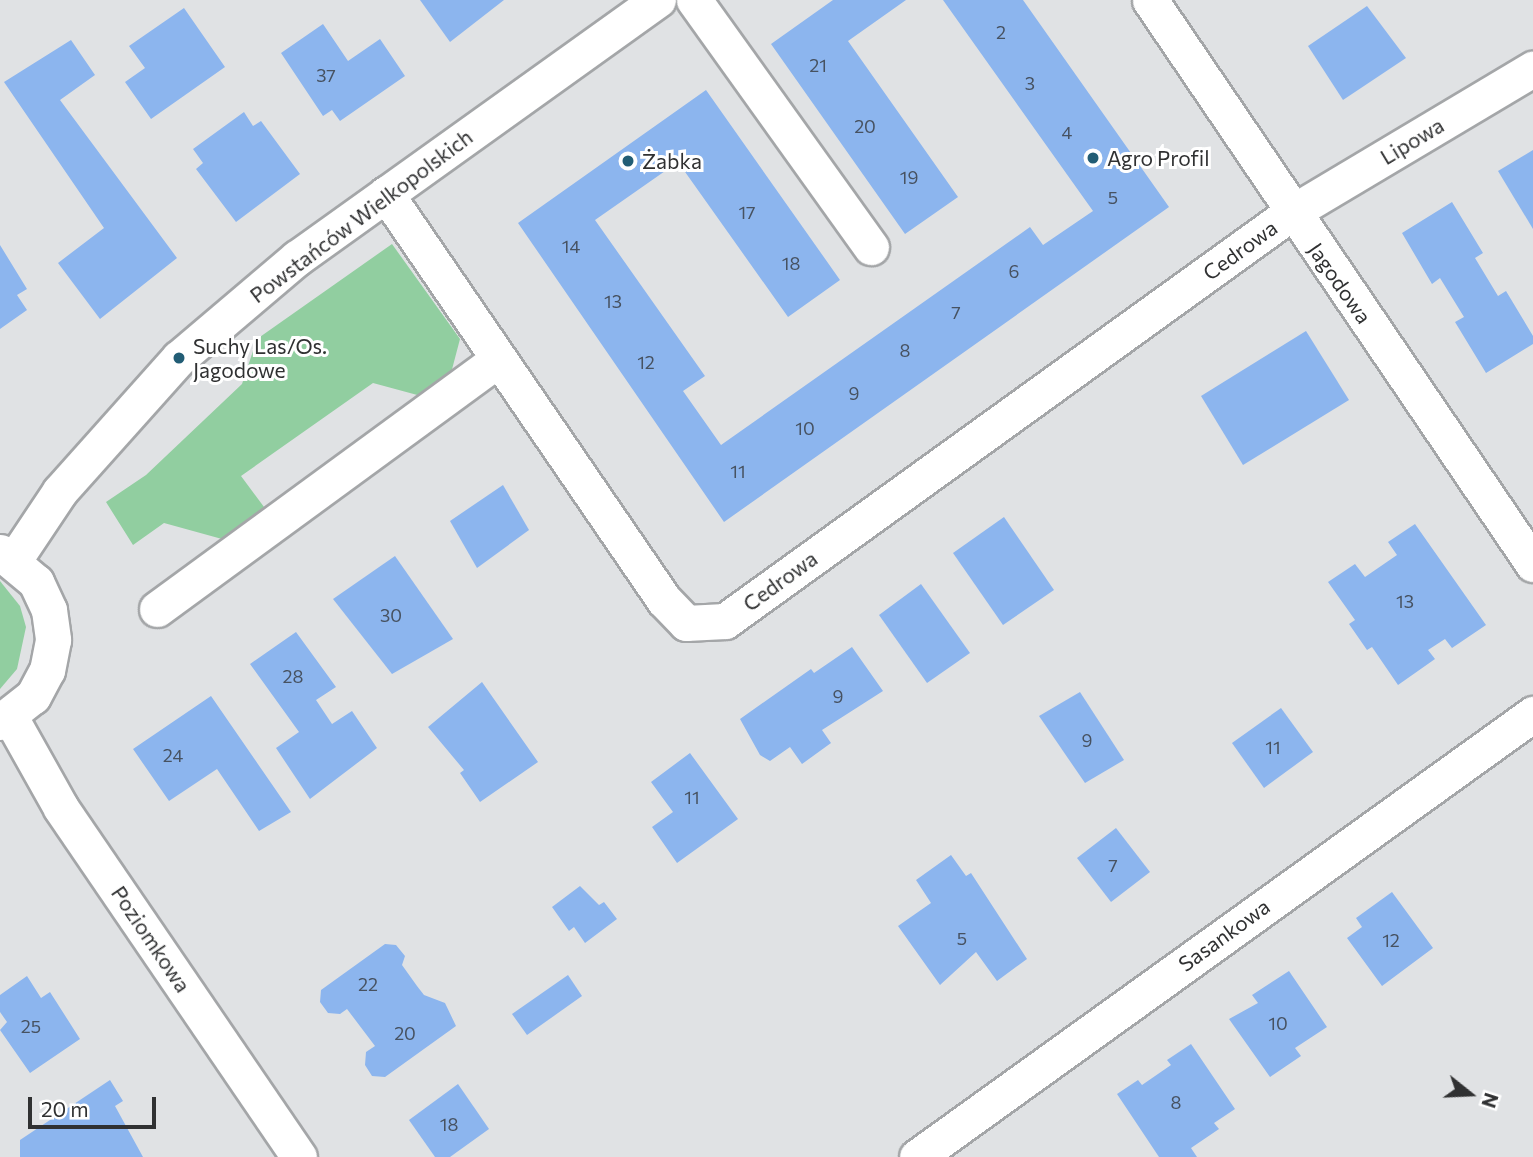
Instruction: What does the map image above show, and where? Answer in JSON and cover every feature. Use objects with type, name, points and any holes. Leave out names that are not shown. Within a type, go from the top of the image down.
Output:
[{"type":"street","name":"Powstańców Wielkopolskich","points":[[7,556],[60,491],[178,358],[297,258],[658,0]]},
{"type":"street","points":[[694,0],[871,247]]},
{"type":"street","name":"Jagodowa","points":[[1150,0],[1291,213],[1533,564]]},
{"type":"street","name":"Lipowa","points":[[1291,213],[1533,69]]},
{"type":"street","name":"Cedrowa","points":[[386,194],[664,600],[686,623],[725,621],[1291,213]]},
{"type":"street","points":[[157,609],[498,359]]},
{"type":"street","points":[[5,720],[33,696],[47,670],[53,640],[50,610],[36,582],[7,556]]},
{"type":"street","name":"Sasankowa","points":[[917,1157],[1533,714]]},
{"type":"street","name":"Poziomkowa","points":[[5,720],[61,808],[299,1157]]},
{"type":"green space","points":[[392,244],[460,339],[450,377],[421,396],[373,383],[241,476],[267,511],[222,539],[164,523],[133,545],[106,502],[146,475],[242,384],[257,339]]},
{"type":"green space","points":[[0,581],[20,606],[26,627],[17,669],[0,689]]},
{"type":"building","points":[[420,0],[504,0],[450,42]]},
{"type":"building","points":[[833,0],[906,0],[848,41],[958,197],[905,234],[771,44]]},
{"type":"building","points":[[943,0],[1023,0],[1169,207],[724,522],[518,223],[706,90],[840,280],[788,317],[678,162],[595,220],[705,376],[683,391],[721,445],[1030,227],[1043,245],[1093,211]]},
{"type":"building","points":[[1367,6],[1406,58],[1343,100],[1308,46]]},
{"type":"building","points":[[184,8],[225,67],[151,119],[125,82],[145,68],[129,46]]},
{"type":"building","points":[[323,24],[348,61],[380,39],[405,76],[340,121],[332,110],[323,116],[281,53]]},
{"type":"building","points":[[71,40],[95,75],[60,100],[177,258],[100,319],[58,263],[104,228],[4,82]]},
{"type":"building","points":[[244,112],[253,126],[261,121],[300,174],[236,222],[196,169],[203,163],[193,149]]},
{"type":"building","points":[[1533,150],[1533,229],[1498,171]]},
{"type":"building","points":[[1452,202],[1483,253],[1475,258],[1498,296],[1506,291],[1533,336],[1533,344],[1486,373],[1455,322],[1464,317],[1440,278],[1432,284],[1402,233]]},
{"type":"building","points":[[0,245],[27,289],[17,295],[27,310],[0,329]]},
{"type":"building","points":[[1306,331],[1349,400],[1243,465],[1201,396]]},
{"type":"building","points":[[503,485],[529,530],[477,568],[450,521]]},
{"type":"building","points":[[1004,517],[1054,590],[1003,625],[953,553]]},
{"type":"building","points":[[1415,524],[1486,625],[1452,648],[1445,639],[1428,650],[1435,659],[1398,685],[1372,647],[1367,650],[1349,624],[1355,620],[1328,582],[1355,564],[1365,577],[1397,555],[1388,542]]},
{"type":"building","points":[[395,556],[453,639],[392,674],[333,599]]},
{"type":"building","points":[[921,584],[970,653],[927,683],[879,615]]},
{"type":"building","points":[[296,632],[336,687],[316,700],[332,724],[352,711],[377,748],[310,799],[276,748],[299,732],[250,664]]},
{"type":"building","points":[[852,647],[883,691],[822,730],[831,743],[802,764],[790,747],[770,761],[760,755],[740,719],[811,669],[814,673]]},
{"type":"building","points":[[482,682],[538,762],[480,802],[460,773],[464,770],[428,727]]},
{"type":"building","points":[[1080,692],[1124,760],[1085,783],[1039,716]]},
{"type":"building","points":[[211,696],[291,812],[259,831],[217,769],[169,801],[133,749]]},
{"type":"building","points":[[1281,708],[1313,752],[1264,788],[1232,743]]},
{"type":"building","points":[[690,753],[738,819],[677,863],[652,827],[673,812],[651,782]]},
{"type":"building","points":[[1116,828],[1150,872],[1111,902],[1077,858]]},
{"type":"building","points":[[951,855],[966,876],[971,873],[1027,959],[997,981],[976,952],[940,985],[898,926],[931,903],[916,880]]},
{"type":"building","points":[[580,886],[599,905],[604,902],[617,919],[585,943],[574,927],[569,931],[552,907]]},
{"type":"building","points":[[1392,892],[1433,948],[1382,986],[1347,938],[1362,927],[1356,918]]},
{"type":"building","points":[[385,944],[396,945],[405,956],[402,965],[417,986],[424,995],[445,1003],[456,1026],[385,1077],[372,1076],[365,1065],[366,1052],[375,1046],[347,1009],[340,1014],[328,1013],[320,1002],[321,990]]},
{"type":"building","points":[[1289,971],[1327,1027],[1295,1048],[1301,1056],[1270,1077],[1229,1019],[1258,1003],[1252,995]]},
{"type":"building","points":[[568,975],[582,996],[527,1035],[512,1014]]},
{"type":"building","points":[[27,976],[41,998],[50,992],[80,1039],[30,1073],[0,1030],[7,1022],[0,1012],[0,995]]},
{"type":"building","points":[[1191,1044],[1235,1109],[1214,1123],[1219,1129],[1191,1148],[1197,1157],[1159,1157],[1117,1094],[1138,1080],[1142,1085],[1171,1065],[1167,1060]]},
{"type":"building","points":[[110,1080],[123,1101],[115,1106],[143,1157],[20,1157],[20,1140]]},
{"type":"building","points":[[458,1084],[489,1129],[450,1157],[435,1157],[409,1120]]},
{"type":"place","name":"Agro Profil","points":[[1093,158]]},
{"type":"place","name":"Żabka","points":[[628,161]]},
{"type":"place","name":"Suchy Las/Os. Jagodowe","points":[[179,358]]}]
